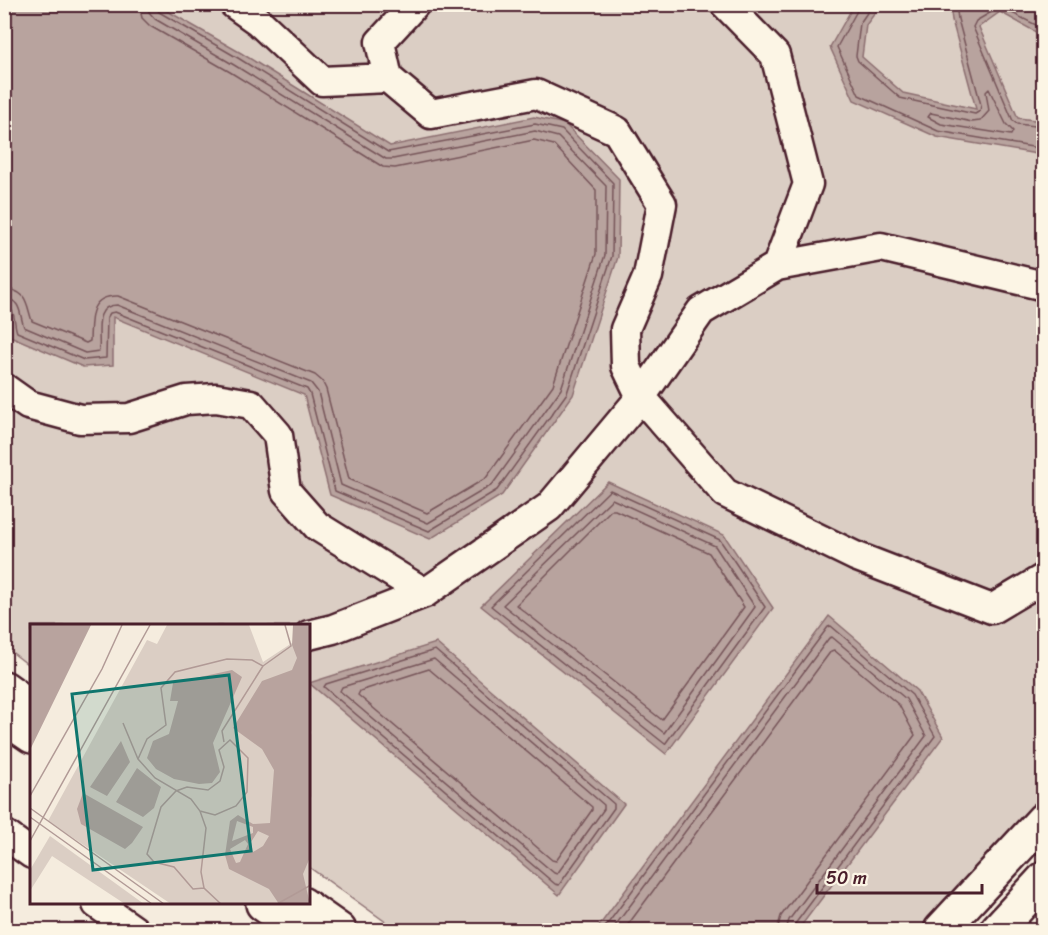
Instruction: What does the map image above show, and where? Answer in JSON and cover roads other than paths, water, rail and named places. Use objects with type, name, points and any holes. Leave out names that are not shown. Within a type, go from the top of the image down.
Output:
[{"type":"main road","points":[[4,688],[30,707]]},
{"type":"main road","points":[[4,717],[30,735]]},
{"type":"main road","points":[[941,930],[1044,819]]},
{"type":"main road","points":[[997,930],[1044,879]]},
{"type":"main road","points":[[266,905],[300,930]]},
{"type":"main road","points":[[305,905],[339,930]]},
{"type":"lane","points":[[234,4],[258,21],[321,81],[388,78]]},
{"type":"lane","points":[[415,4],[380,42],[388,78],[431,114],[536,94],[617,130],[662,204],[648,276],[626,329],[626,366],[641,397],[725,493],[855,556],[992,609],[1044,578]]},
{"type":"lane","points":[[725,4],[775,55],[808,184],[777,266]]},
{"type":"lane","points":[[310,635],[333,629],[425,593],[549,507],[641,397],[700,311],[777,266],[880,247],[1044,286]]},
{"type":"lane","points":[[4,388],[28,405],[80,419],[129,418],[186,400],[216,398],[251,404],[279,435],[286,491],[317,526],[425,593]]},
{"type":"lane","points":[[4,834],[30,853]]},
{"type":"lane","points":[[100,905],[134,930]]},
{"type":"water","points":[[4,5],[157,5],[241,53],[390,146],[534,117],[565,124],[619,179],[618,257],[573,395],[502,495],[430,539],[330,495],[304,395],[113,317],[113,365],[83,367],[10,336],[4,283]]},
{"type":"water","points":[[854,5],[881,5],[866,25],[862,57],[903,93],[976,109],[950,5],[1043,5],[1043,36],[1000,12],[979,27],[1018,118],[1043,121],[1043,155],[937,137],[854,100],[830,47]]},
{"type":"water","points":[[608,482],[724,535],[773,608],[666,754],[481,606]]},
{"type":"water","points":[[829,616],[917,691],[943,737],[798,930],[596,930]]},
{"type":"water","points":[[436,643],[624,804],[559,895],[310,683]]}]
